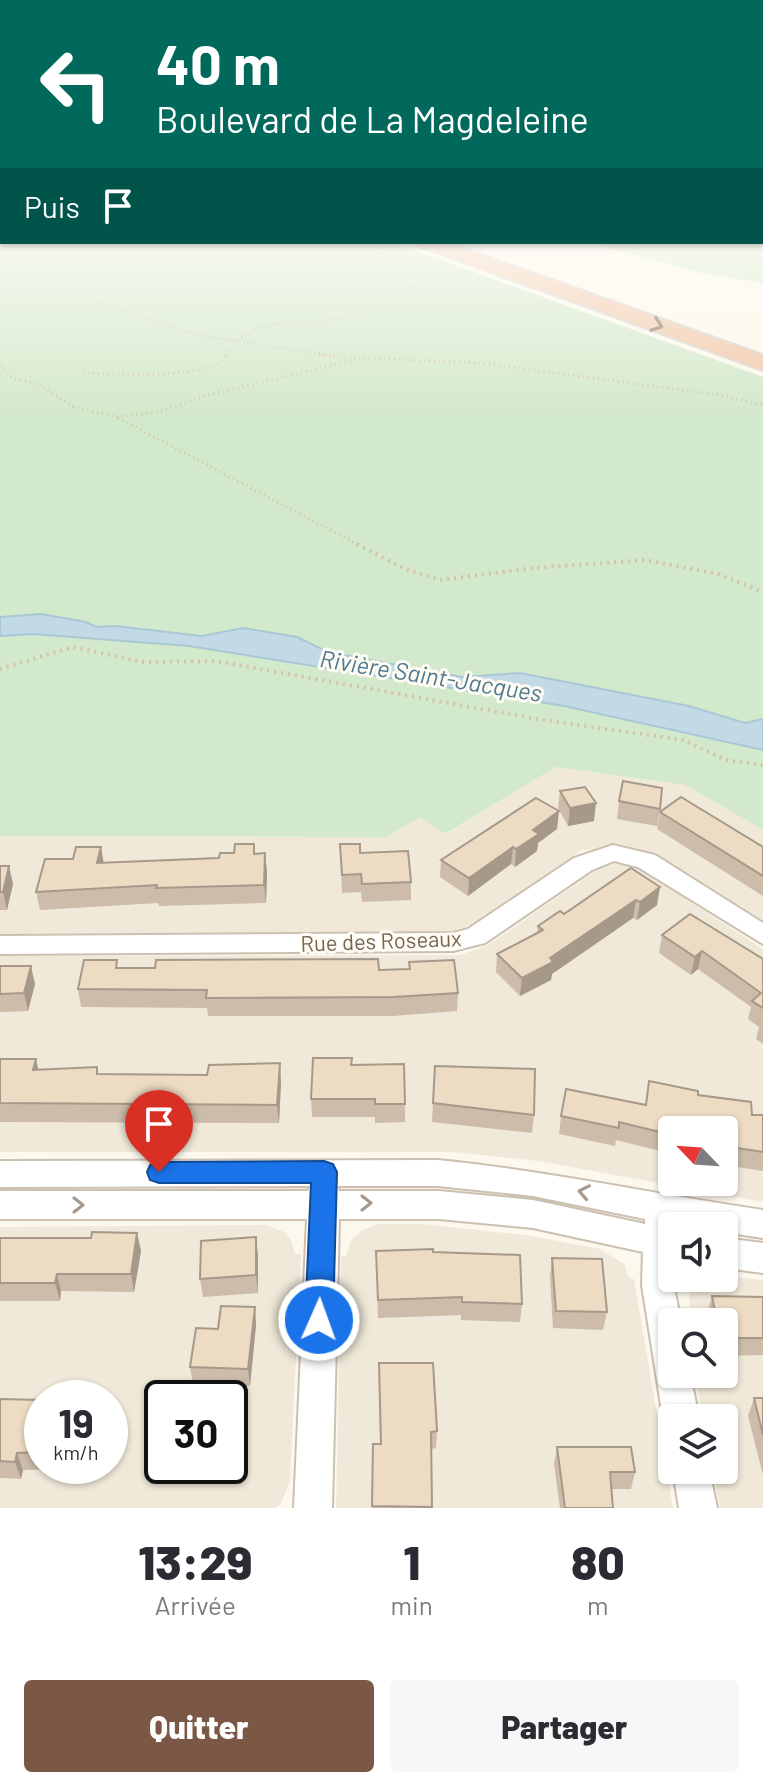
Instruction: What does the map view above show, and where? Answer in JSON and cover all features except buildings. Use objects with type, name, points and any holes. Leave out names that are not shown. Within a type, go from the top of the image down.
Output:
[{"type":"highway","points":[[525,277],[763,363]]},
{"type":"street","name":"Rue des Roseaux","points":[[0,945],[453,942],[476,936],[583,864],[613,853],[646,861],[763,935]]},
{"type":"street","points":[[0,1174],[324,1188],[439,1205],[658,1230]]},
{"type":"street","points":[[0,1205],[324,1188]]},
{"type":"street","points":[[313,1508],[324,1188]]},
{"type":"street","points":[[738,1226],[763,1224]]},
{"type":"street","points":[[738,1255],[763,1258]]},
{"type":"street","points":[[694,1484],[698,1508]]},
{"type":"path","points":[[83,373],[144,375],[210,368],[222,362],[229,347],[267,325],[356,315],[428,277]]},
{"type":"path","points":[[82,297],[191,334],[354,359],[482,363],[719,395],[763,405]]},
{"type":"path","points":[[117,417],[159,412],[217,393],[354,359]]},
{"type":"path","points":[[0,366],[13,378],[41,385],[74,407],[117,417],[403,568],[440,580],[645,560],[718,574],[763,592]]},
{"type":"path","points":[[0,669],[73,647],[142,662],[216,661],[543,720],[683,740],[726,760],[763,765]]},
{"type":"shaded area","points":[[556,767],[685,785],[763,830],[763,922],[653,853],[620,844],[580,851],[476,922],[451,932],[0,934],[0,836],[387,837],[420,817],[446,834]]},
{"type":"shaded area","points":[[612,863],[637,867],[763,949],[763,1202],[730,1196],[738,1196],[738,1116],[658,1116],[658,1183],[538,1161],[454,1152],[0,1152],[0,956],[460,955],[488,945],[601,867]]},
{"type":"shaded area","points":[[378,1224],[422,1224],[525,1235],[600,1249],[624,1264],[629,1278],[634,1279],[658,1420],[658,1484],[669,1484],[673,1508],[336,1508],[341,1256],[346,1257],[350,1241],[361,1231]]},
{"type":"shaded area","points":[[266,1225],[284,1232],[291,1240],[295,1254],[301,1254],[290,1481],[281,1504],[276,1508],[0,1508],[0,1227]]},
{"type":"shaded area","points":[[738,1277],[763,1280],[763,1508],[720,1508],[716,1484],[738,1484],[738,1404],[700,1404],[698,1388],[738,1388],[738,1308],[682,1308],[690,1307],[692,1292],[738,1292]]},
{"type":"green space","points":[[0,277],[488,277],[763,377],[763,719],[745,723],[689,706],[520,673],[462,677],[328,652],[297,637],[243,628],[203,636],[115,626],[96,627],[86,622],[41,614],[0,617]]},
{"type":"green space","points":[[728,277],[763,277],[763,283]]},
{"type":"green space","points":[[33,634],[189,646],[564,706],[752,746],[763,750],[763,830],[685,785],[556,767],[445,834],[420,817],[387,837],[0,836],[0,636]]},
{"type":"water","name":"Rivière Saint-Jacques","points":[[41,614],[86,622],[96,627],[115,626],[202,636],[243,628],[297,637],[328,652],[462,677],[520,673],[689,706],[745,723],[763,719],[763,750],[564,706],[189,646],[33,634],[0,636],[0,617]]},
{"type":"route","points":[[159,1172],[324,1172],[319,1320]]}]
